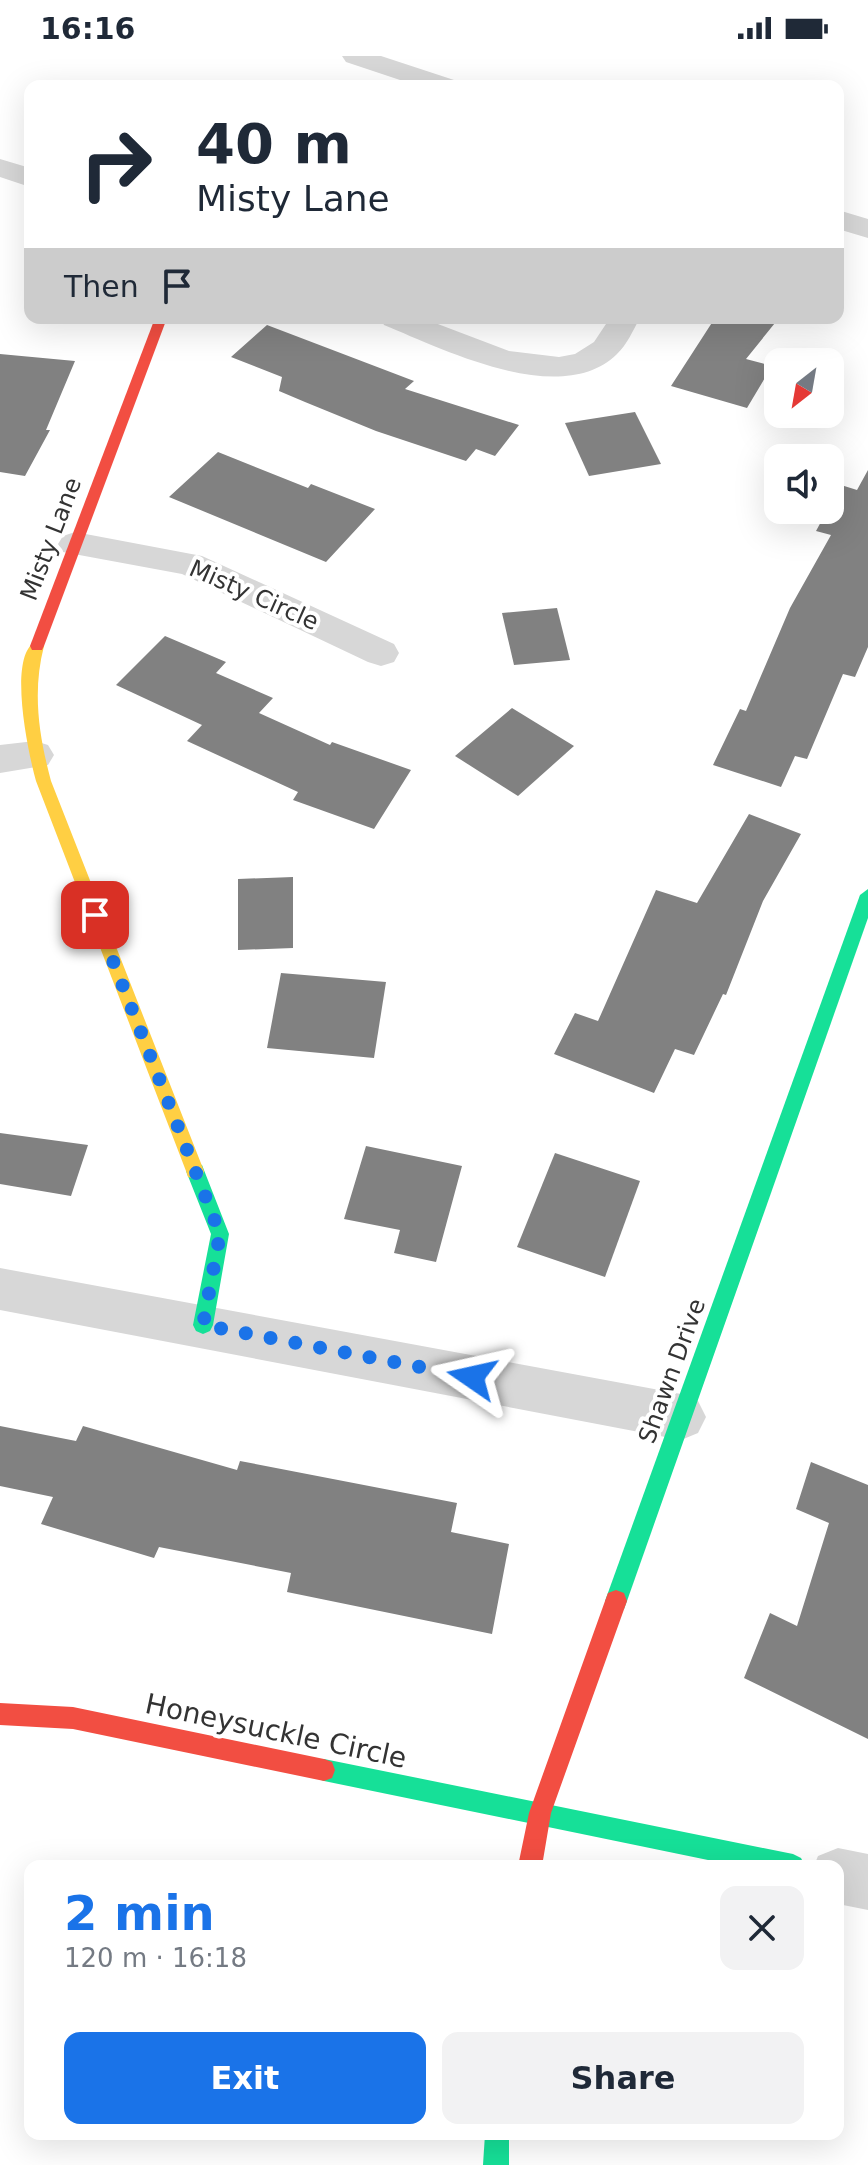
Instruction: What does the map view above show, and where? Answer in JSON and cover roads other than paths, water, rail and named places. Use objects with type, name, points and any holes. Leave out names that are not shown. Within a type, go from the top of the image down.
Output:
[{"type":"street","points":[[355,56],[426,80]]},
{"type":"street","points":[[0,167],[24,176]]},
{"type":"street","points":[[844,221],[868,229]]},
{"type":"street","name":"Misty Lane","points":[[159,324],[29,668],[17,757],[220,1234],[203,1325]]},
{"type":"street","points":[[411,324],[501,359],[537,367],[578,364],[605,349],[621,324]]},
{"type":"street","name":"Misty Circle","points":[[75,544],[190,564],[381,653]]},
{"type":"street","name":"Shawn Drive","points":[[531,1860],[540,1813],[868,895]]},
{"type":"street","points":[[0,1289],[681,1417]]},
{"type":"street","name":"Honeysuckle Circle","points":[[0,1714],[73,1718],[764,1860]]},
{"type":"street","points":[[844,1877],[868,1882]]},
{"type":"street","points":[[496,2165],[497,2140]]}]
